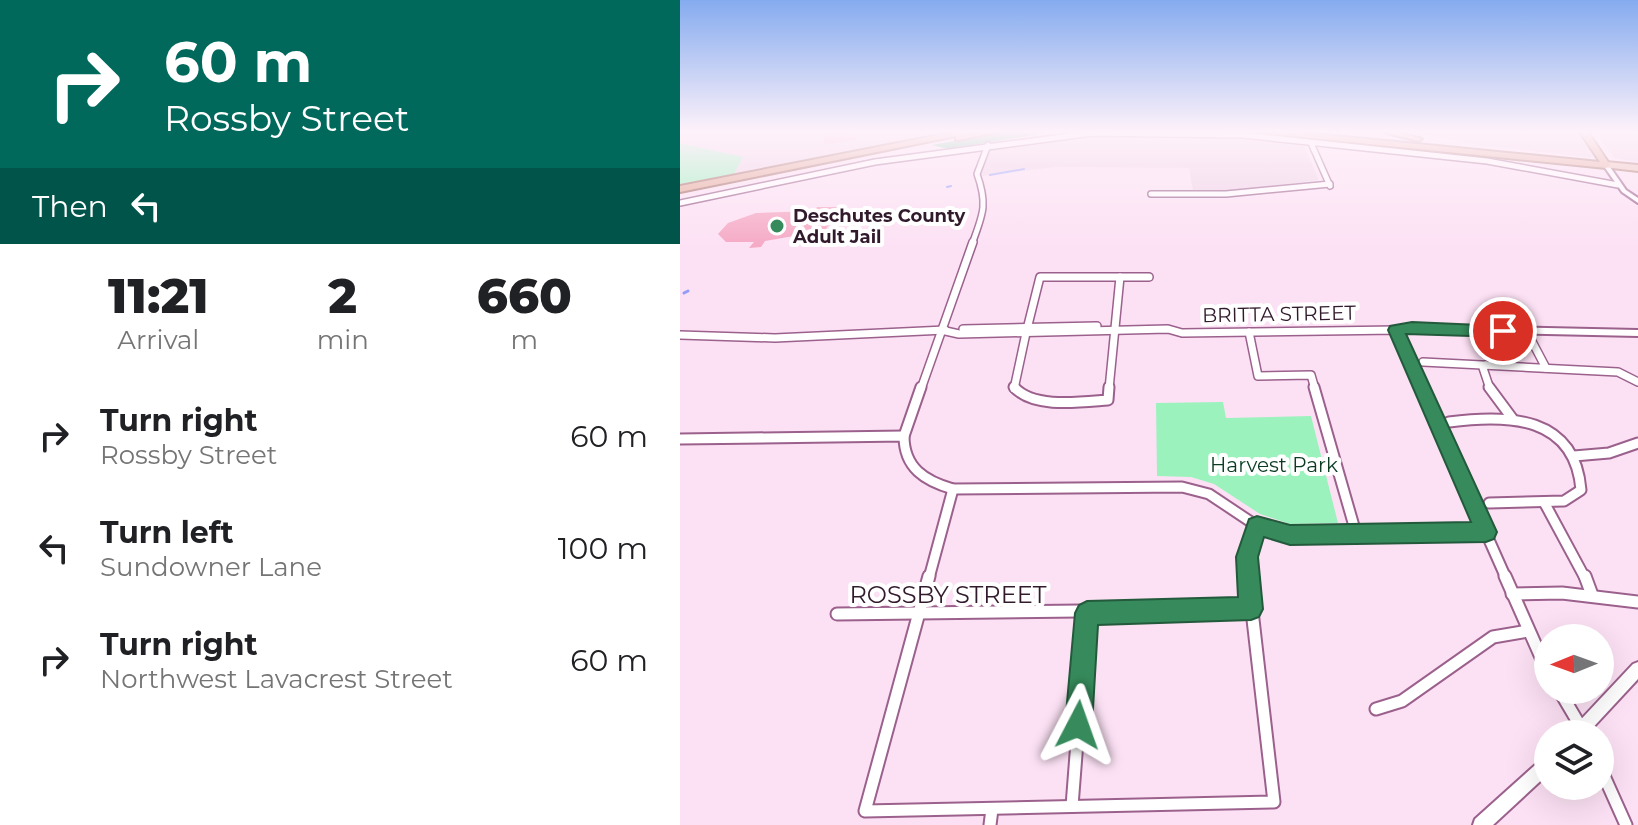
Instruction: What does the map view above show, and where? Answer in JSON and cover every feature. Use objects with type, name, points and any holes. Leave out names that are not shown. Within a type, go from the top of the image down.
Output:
[{"type":"highway","points":[[680,189],[779,170]]},
{"type":"street","points":[[680,203],[823,170]]},
{"type":"street","points":[[978,170],[985,207],[904,436],[906,457],[918,475],[953,489],[1182,487],[1209,494],[1257,526],[1290,535],[1486,532]]},
{"type":"street","points":[[1151,194],[1226,194],[1330,186],[1323,170]]},
{"type":"street","points":[[1542,170],[1618,185]]},
{"type":"street","points":[[1609,170],[1618,185],[1638,201]]},
{"type":"street","points":[[1120,277],[1108,400],[1034,399],[1014,389],[1040,277],[1120,277],[1149,277]]},
{"type":"street","name":"BRITTA STREET","points":[[680,335],[787,338],[941,330],[959,334],[1027,329],[1249,332],[1412,328],[1638,333]]},
{"type":"street","points":[[1396,330],[1534,644]]},
{"type":"street","points":[[1249,332],[1258,376],[1311,375],[1356,533]]},
{"type":"street","points":[[1527,332],[1546,368]]},
{"type":"street","points":[[1423,362],[1618,372],[1638,382]]},
{"type":"street","points":[[1486,365],[1484,373],[1489,388],[1512,419]]},
{"type":"street","points":[[1449,422],[1526,420],[1546,429],[1574,456],[1580,468],[1581,490],[1564,501],[1489,503]]},
{"type":"street","points":[[680,439],[904,436]]},
{"type":"street","points":[[1574,456],[1609,453],[1638,443]]},
{"type":"street","points":[[953,489],[865,811],[1274,802],[1247,557],[1257,526]]},
{"type":"street","points":[[1544,502],[1581,567],[1592,595]]},
{"type":"street","points":[[1512,594],[1592,595],[1638,602]]},
{"type":"street","name":"ROSSBY STREET","points":[[837,614],[1251,609]]},
{"type":"street","points":[[1072,806],[1087,613]]},
{"type":"street","points":[[1376,709],[1402,701],[1493,637],[1528,631]]},
{"type":"street","points":[[1593,720],[1638,669]]},
{"type":"street","points":[[1481,825],[1534,776]]},
{"type":"street","points":[[1614,798],[1626,825]]},
{"type":"street","points":[[990,825],[992,809]]},
{"type":"shaded area","points":[[983,170],[1027,170],[981,176]]},
{"type":"shaded area","points":[[1189,170],[1315,170],[1319,180],[1244,190],[1193,191]]},
{"type":"green space","points":[[680,170],[736,170],[734,174],[680,184]]},
{"type":"green space","name":"Harvest Park","points":[[1223,402],[1226,418],[1311,416],[1338,523],[1290,524],[1260,514],[1214,484],[1191,477],[1157,476],[1156,403]]},
{"type":"building","name":"Deschutes County Adult Jail","points":[[817,207],[841,207],[826,229],[799,230],[794,236],[765,241],[761,247],[749,248],[754,242],[726,242],[718,234],[728,223],[756,213],[814,211]]},
{"type":"waterway","points":[[990,175],[1016,170]]},
{"type":"waterway","points":[[947,187],[951,186]]},
{"type":"waterway","points":[[684,293],[688,291]]},
{"type":"place","name":"Deschutes County Adult Jail","points":[[777,226]]},
{"type":"route","points":[[1078,725],[1087,613],[1251,609],[1247,557],[1257,526],[1290,535],[1486,532],[1396,330],[1503,331]]}]
